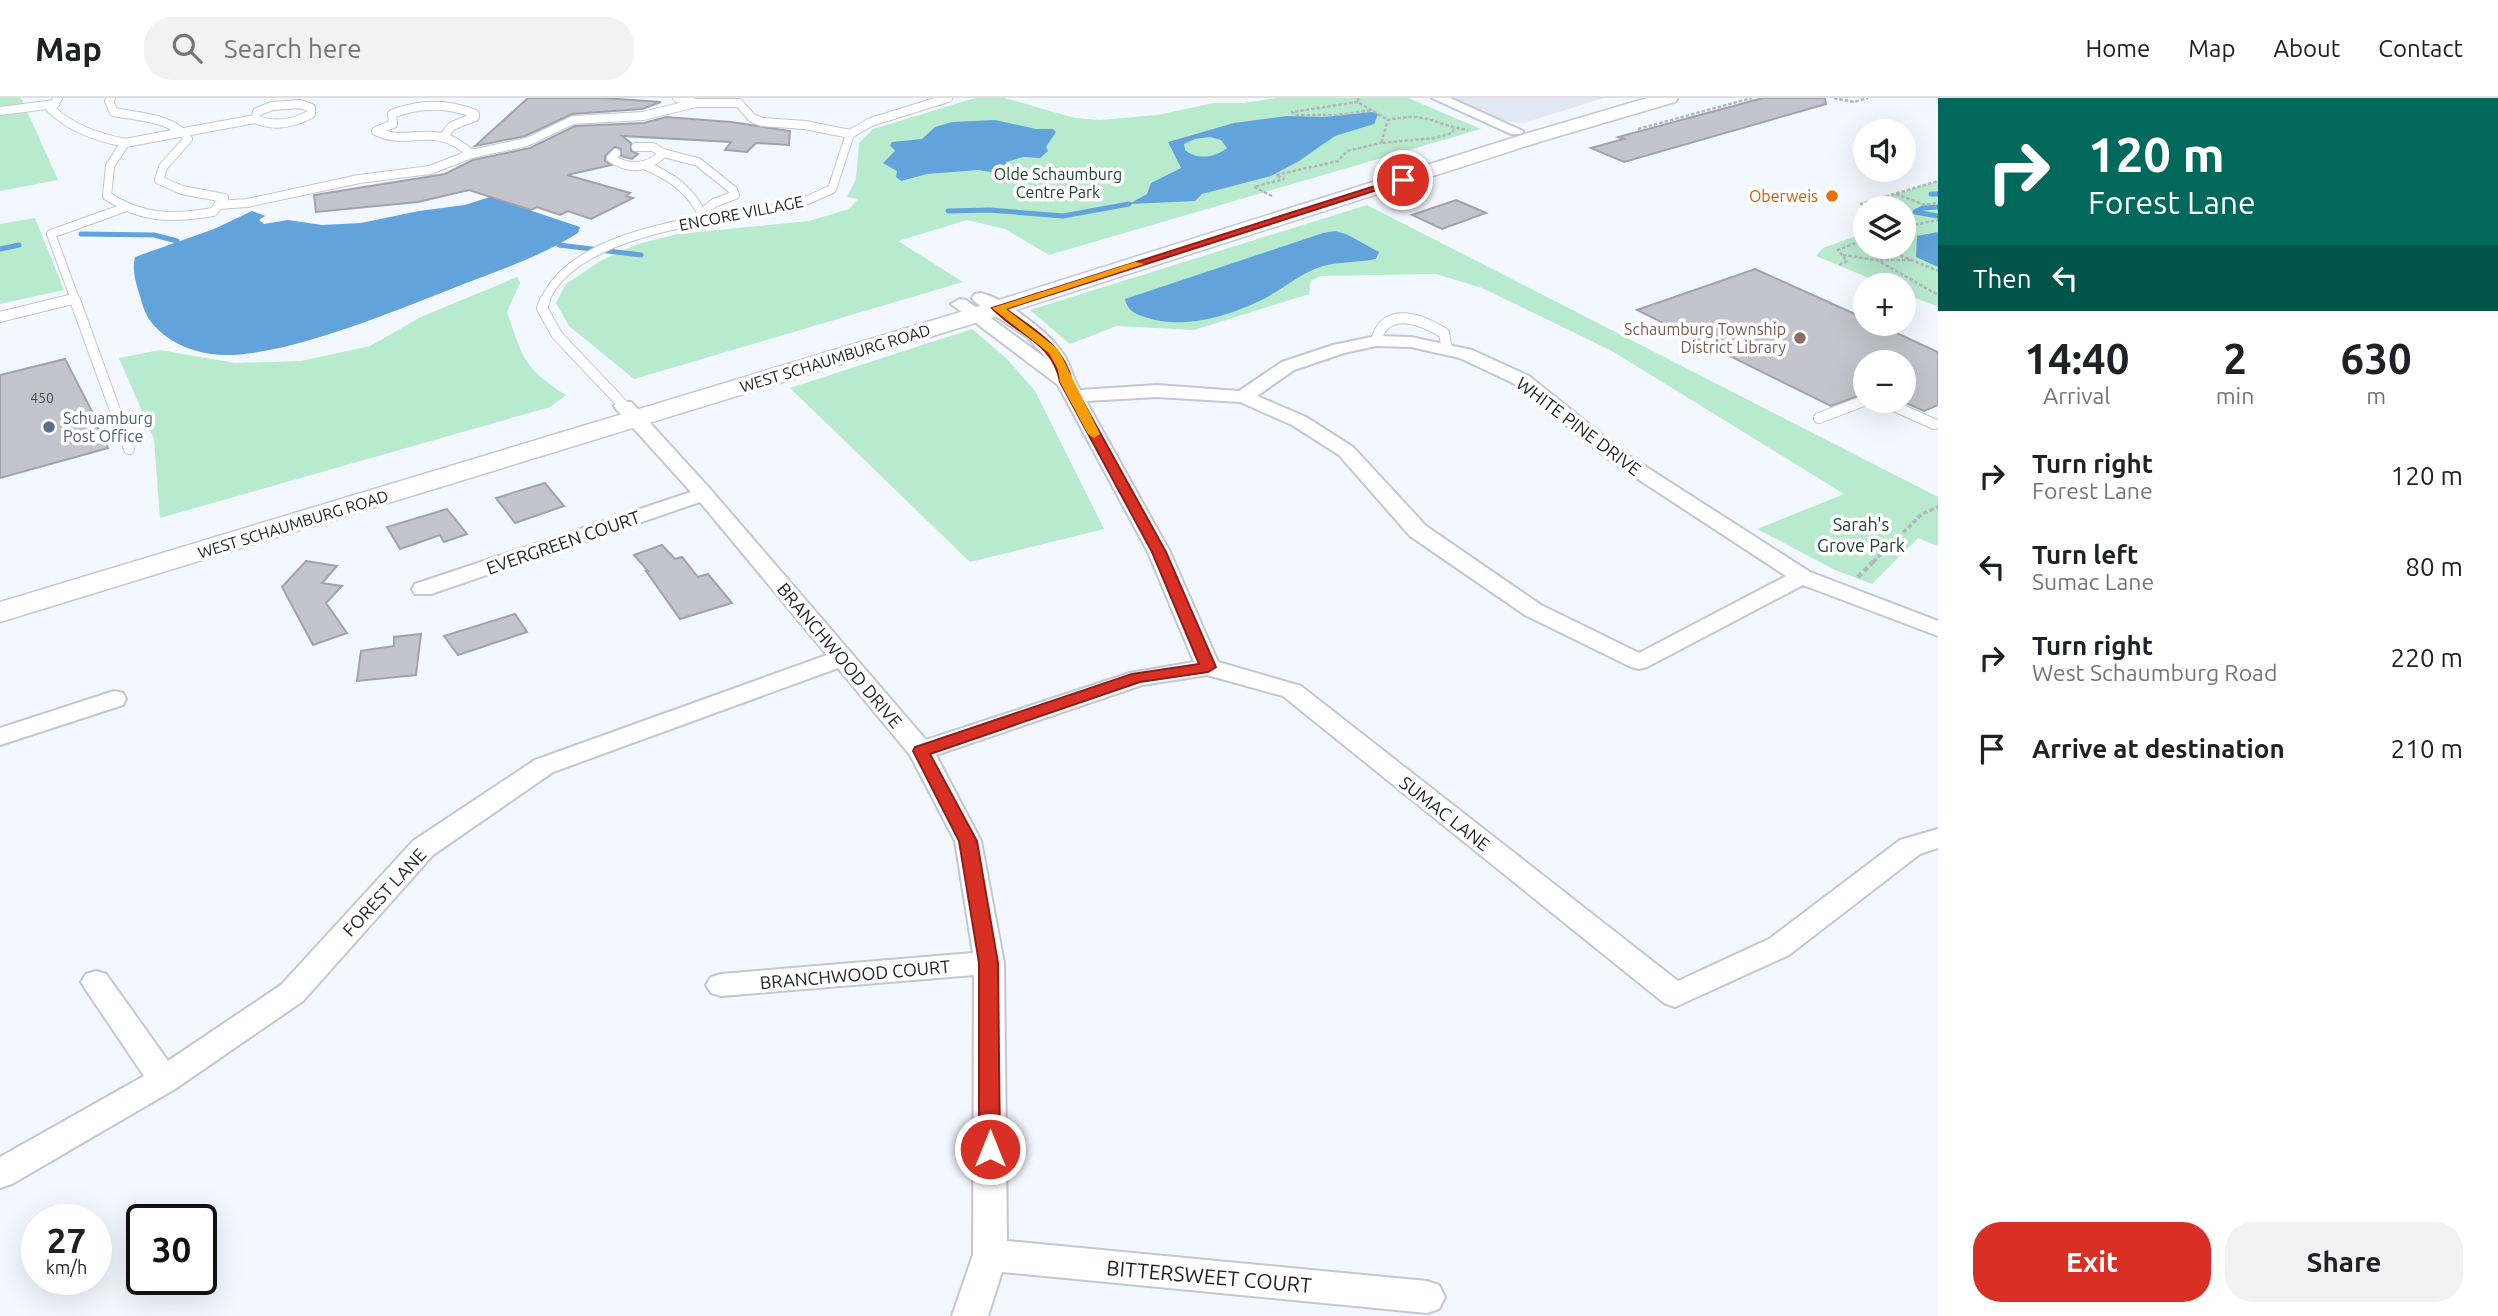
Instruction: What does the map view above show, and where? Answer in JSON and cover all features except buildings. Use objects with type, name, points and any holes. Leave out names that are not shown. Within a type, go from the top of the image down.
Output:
[{"type":"main road","name":"WEST SCHAUMBURG ROAD","points":[[979,306],[1516,131],[1627,98]]},
{"type":"main road","name":"WEST SCHAUMBURG ROAD","points":[[0,612],[630,412],[1668,98]]},
{"type":"main road","name":"WEST SCHAUMBURG ROAD","points":[[0,592],[630,412]]},
{"type":"street","points":[[1439,98],[1516,131]]},
{"type":"street","points":[[921,751],[1138,678],[1208,667],[1159,552],[1070,389],[979,306]]},
{"type":"street","name":"WHITE PINE DRIVE","points":[[1243,397],[1288,366],[1339,349],[1376,341],[1411,342],[1466,354],[1522,380],[1619,458],[1802,577],[1938,629]]},
{"type":"street","points":[[1070,389],[1243,397],[1299,421],[1346,451],[1418,531],[1533,610],[1639,662],[1802,577]]},
{"type":"street","name":"BRANCHWOOD DRIVE","points":[[630,412],[704,494],[921,751],[968,841],[989,963],[990,1255],[970,1316]]},
{"type":"street","name":"EVERGREEN COURT","points":[[423,589],[704,494]]},
{"type":"street","name":"FOREST LANE","points":[[0,1174],[164,1080],[292,993],[423,848],[544,766],[842,658]]},
{"type":"street","name":"SUMAC LANE","points":[[1208,667],[1292,691],[1675,995],[1779,947],[1910,847],[1938,838]]},
{"type":"street","points":[[0,737],[114,699]]},
{"type":"street","name":"BRANCHWOOD COURT","points":[[721,985],[989,963]]},
{"type":"street","points":[[96,982],[164,1080]]},
{"type":"street","name":"BITTERSWEET COURT","points":[[990,1255],[1427,1297]]},
{"type":"lane","points":[[111,98],[109,101],[114,112],[173,124],[184,132],[188,139],[163,167],[159,180],[182,190],[224,198],[213,212],[172,219],[129,212],[107,196],[110,166],[125,143]]},
{"type":"lane","points":[[677,98],[696,103]]},
{"type":"lane","points":[[218,205],[247,203],[359,179],[430,170],[471,154],[527,142],[573,120],[643,116],[696,103],[717,101],[739,103],[752,118],[762,122],[805,125],[850,134],[872,122],[948,98]]},
{"type":"lane","points":[[56,101],[51,109],[63,122],[91,136],[125,143],[255,118],[264,122],[282,123],[299,120],[313,111],[307,105],[281,104],[257,112],[255,118]]},
{"type":"lane","points":[[0,111],[56,101]]},
{"type":"lane","points":[[444,136],[452,126],[475,117],[475,114],[467,110],[427,105],[392,114],[393,124],[376,131],[377,134],[384,135],[417,133],[444,136],[461,144],[471,154]]},
{"type":"lane","name":"ENCORE VILLAGE","points":[[612,243],[703,216],[801,203],[832,189],[838,163],[850,134]]},
{"type":"lane","points":[[616,153],[611,158],[617,163],[644,165],[659,171],[689,192],[703,216],[714,203],[735,195],[733,190],[698,162],[663,153],[653,147],[636,147]]},
{"type":"lane","points":[[644,165],[659,159],[663,153]]},
{"type":"lane","points":[[124,208],[51,234],[129,449]]},
{"type":"lane","points":[[612,243],[585,258],[551,285],[542,308],[557,335],[630,412]]},
{"type":"lane","points":[[0,317],[75,299]]},
{"type":"lane","points":[[1819,418],[1853,405]]},
{"type":"lane","points":[[1910,413],[1934,424]]},
{"type":"path","points":[[1633,130],[1752,98]]},
{"type":"path","points":[[1835,98],[1854,102],[1868,98]]},
{"type":"path","points":[[1272,196],[1254,187],[1284,179],[1276,175],[1338,161],[1347,151],[1381,143],[1435,138],[1452,133],[1454,129],[1419,116],[1388,120],[1358,100],[1292,112],[1295,116],[1338,115],[1371,110]]},
{"type":"path","points":[[1381,143],[1388,120]]},
{"type":"path","points":[[1889,196],[1938,181]]},
{"type":"path","points":[[1896,194],[1925,205],[1937,203]]},
{"type":"path","points":[[1916,224],[1936,221]]},
{"type":"path","points":[[1839,265],[1847,261],[1838,250],[1853,244]]},
{"type":"path","points":[[1843,255],[1877,260],[1911,260],[1938,271]]},
{"type":"path","points":[[1877,260],[1898,269],[1902,277],[1916,286],[1938,295]]},
{"type":"path","points":[[1842,592],[1922,514],[1938,507]]},
{"type":"shaded area","points":[[1451,98],[1604,98],[1524,123],[1505,121]]},
{"type":"green space","points":[[0,98],[21,98],[58,180],[0,191]]},
{"type":"green space","name":"Olde Schaumburg Centre Park","points":[[975,98],[1005,98],[1075,118],[1100,120],[1157,115],[1214,103],[1244,103],[1277,98],[1408,98],[1481,129],[1049,255],[1005,229],[967,220],[898,241],[963,282],[634,379],[569,326],[556,303],[566,284],[602,260],[638,244],[678,234],[809,221],[849,209],[858,199],[847,197],[856,179],[859,143],[873,129]]},
{"type":"green space","points":[[1938,181],[1938,307],[1916,298],[1916,273],[1857,273],[1816,256],[1823,248],[1853,237],[1853,259],[1916,259],[1916,196],[1890,196]]},
{"type":"green space","name":"Sarah's Grove Park","points":[[1367,205],[1938,497],[1938,546],[1918,538],[1872,584],[1835,570],[1757,529],[1844,494],[1612,351],[1482,288],[1436,274],[1320,276],[1311,281],[1309,294],[1194,330],[1116,326],[1070,344],[1030,310]]},
{"type":"green space","points":[[35,218],[64,290],[0,304],[0,224]]},
{"type":"green space","points":[[517,277],[520,283],[507,312],[521,351],[541,377],[566,395],[550,407],[160,518],[154,439],[119,358],[160,350],[235,363],[301,361],[370,346],[421,317]]},
{"type":"green space","points":[[972,329],[1007,359],[1035,391],[1104,529],[970,562],[790,388]]},
{"type":"water","points":[[1372,112],[1378,114],[1374,124],[1335,136],[1299,161],[1271,176],[1202,194],[1195,201],[1129,204],[1147,194],[1151,183],[1181,168],[1168,142],[1234,123],[1287,116],[1324,117]],"holes":[[[1210,137],[1221,140],[1227,148],[1211,156],[1195,155],[1185,150],[1184,144],[1195,139]]]},
{"type":"water","points":[[995,120],[1036,129],[1053,129],[1056,132],[1046,147],[1048,151],[1040,158],[1023,157],[1006,162],[1008,170],[997,173],[978,170],[927,174],[901,181],[896,177],[897,171],[883,163],[895,151],[890,145],[892,142],[922,139],[935,127],[952,122]]},
{"type":"water","points":[[502,193],[508,203],[580,227],[578,233],[503,269],[369,321],[267,351],[237,355],[211,354],[178,344],[159,331],[142,303],[134,269],[135,257],[214,229],[252,211],[265,216],[259,220],[264,224],[288,220],[322,225],[361,223],[465,205]]},
{"type":"water","points":[[1335,231],[1379,252],[1376,259],[1317,268],[1254,304],[1209,319],[1162,321],[1136,314],[1126,303],[1125,299]]},
{"type":"water","points":[[1938,232],[1938,267],[1916,257],[1917,236]]},
{"type":"waterway","points":[[1931,194],[1938,194]]},
{"type":"waterway","points":[[948,211],[989,210],[1063,216],[1129,204]]},
{"type":"waterway","points":[[1938,207],[1923,208],[1915,212],[1938,216]]},
{"type":"waterway","points":[[81,234],[154,235],[177,241]]},
{"type":"waterway","points":[[0,249],[19,245]]},
{"type":"waterway","points":[[559,245],[641,255]]},
{"type":"slow traffic","points":[[1094,434],[1066,382],[1064,369],[1054,351],[998,308],[1139,264]]},
{"type":"place","name":"Oberweis","points":[[1832,196]]},
{"type":"place","name":"Schaumburg Township District Library","points":[[1800,338]]},
{"type":"place","name":"Schuamburg Post Office","points":[[49,427]]},
{"type":"route","points":[[990,1149],[989,963],[968,841],[921,751],[1138,678],[1208,667],[1159,552],[1066,382],[1064,369],[1054,351],[998,308],[1403,180]]}]
